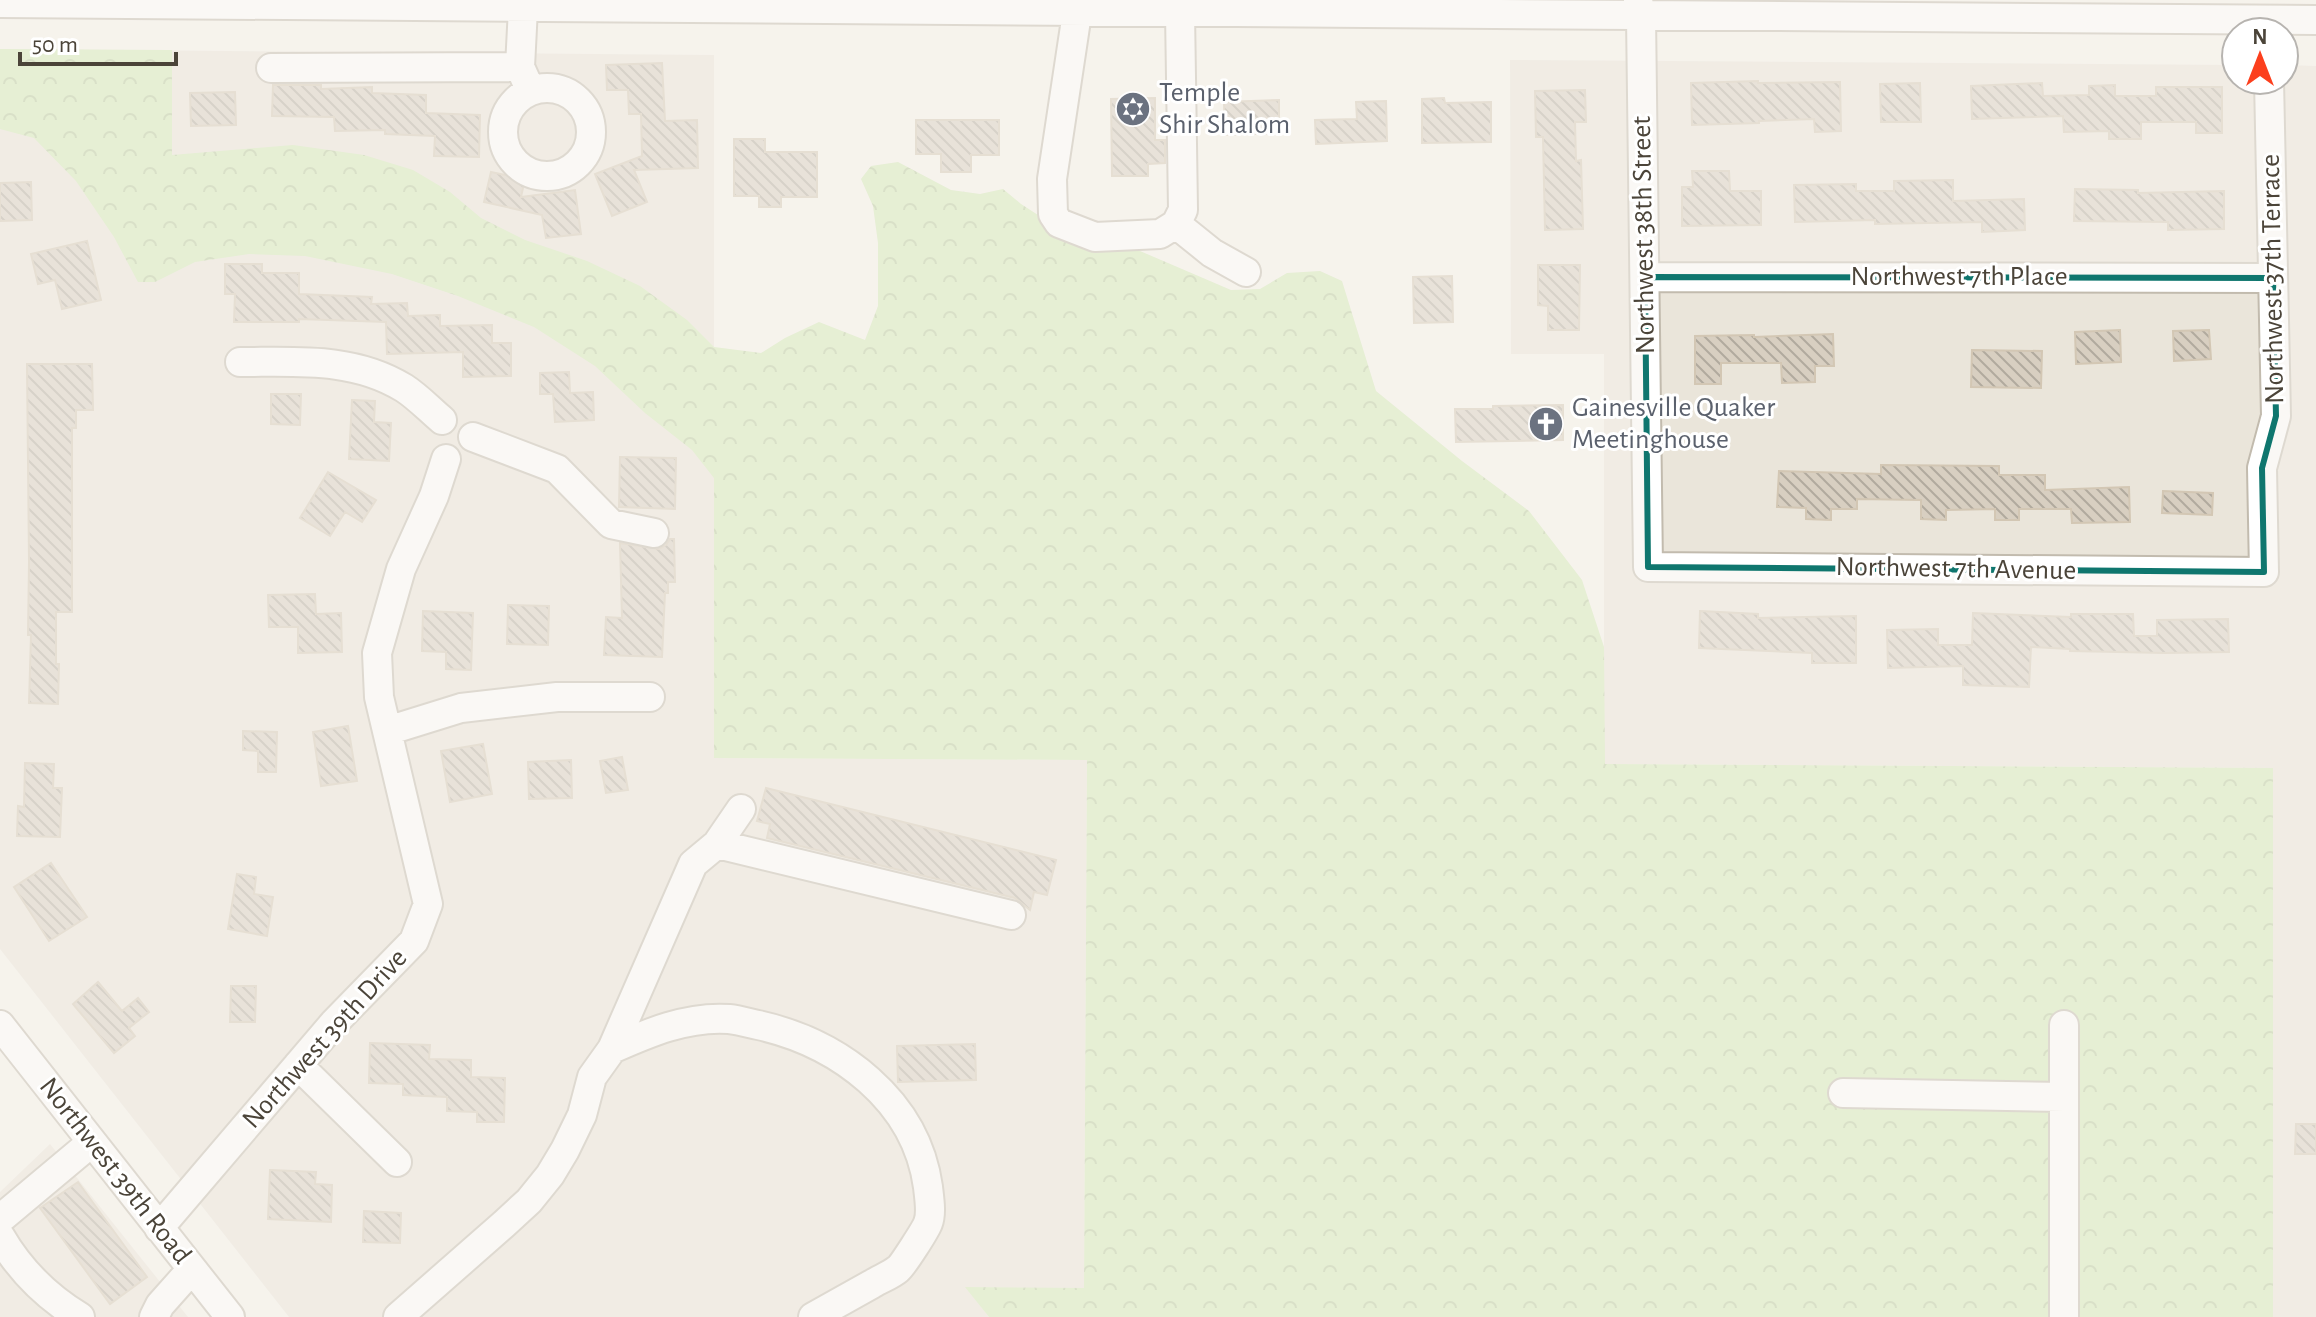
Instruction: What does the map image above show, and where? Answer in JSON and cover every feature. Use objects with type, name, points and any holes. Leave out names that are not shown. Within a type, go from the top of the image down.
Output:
[{"type":"street","points":[[0,3],[523,8],[673,4],[1079,6],[1180,12],[1639,8],[2160,10],[2220,19]]},
{"type":"street","points":[[1079,6],[1052,179],[1053,214],[1059,223],[1095,237],[1160,234],[1176,224],[1183,210],[1180,12]]},
{"type":"street","points":[[271,68],[527,79],[523,8]]},
{"type":"street","name":"Northwest 38th Street","points":[[1639,8],[1648,567]]},
{"type":"street","name":"Northwest 37th Terrace","points":[[2264,572],[2262,468],[2276,416],[2269,96]]},
{"type":"street","points":[[1176,224],[1212,253],[1246,272]]},
{"type":"street","name":"Northwest 7th Place","points":[[1645,277],[2273,278]]},
{"type":"street","points":[[240,362],[328,362],[368,370],[405,389],[442,420]]},
{"type":"street","points":[[458,418],[466,423],[473,437],[469,453],[462,458],[446,459],[433,449],[431,441],[436,425],[442,420],[458,418]]},
{"type":"street","points":[[473,437],[557,469],[611,524],[654,533]]},
{"type":"street","name":"Northwest 39th Drive","points":[[159,1228],[334,1023],[414,941],[428,904],[379,697],[377,653],[401,569],[434,496],[446,459]]},
{"type":"street","name":"Northwest 7th Avenue","points":[[1648,567],[2264,572]]},
{"type":"street","points":[[387,731],[461,708],[557,697],[650,697]]},
{"type":"street","points":[[398,1317],[513,1216],[550,1175],[582,1115],[592,1077],[612,1049],[693,864],[717,844],[741,809]]},
{"type":"street","points":[[717,844],[1011,915]]},
{"type":"street","points":[[612,1049],[665,1028],[693,1021],[729,1019],[784,1031],[815,1043],[853,1067],[894,1104],[913,1135],[926,1170],[928,1223],[899,1268],[825,1314]]},
{"type":"street","name":"Northwest 39th Road","points":[[0,1025],[230,1317]]},
{"type":"street","points":[[2064,1025],[2064,1317]]},
{"type":"street","points":[[298,1065],[397,1162]]},
{"type":"street","points":[[1843,1093],[2064,1097]]},
{"type":"street","points":[[0,1219],[92,1142]]},
{"type":"street","points":[[0,1236],[35,1284],[80,1317]]},
{"type":"street","points":[[154,1317],[160,1305],[192,1269]]},
{"type":"highlighted area","points":[[1645,277],[2273,278],[2276,416],[2262,468],[2264,572],[1648,567]]},
{"type":"shaded area","points":[[0,49],[714,55],[714,758],[1087,760],[1084,1289],[966,1287],[989,1317],[289,1317],[0,949]]},
{"type":"shaded area","points":[[1510,60],[2220,65],[2220,96],[2300,96],[2300,66],[2316,66],[2316,1317],[2273,1317],[2272,768],[1604,764],[1604,354],[1511,354]]},
{"type":"shaded area","points":[[50,1144],[188,1317],[0,1317],[0,1192]]},
{"type":"green space","points":[[0,49],[172,50],[172,155],[293,145],[364,155],[413,170],[450,192],[481,218],[525,240],[587,261],[640,286],[687,320],[714,347],[761,353],[819,322],[865,340],[878,306],[878,243],[873,206],[861,179],[871,166],[898,162],[951,190],[980,194],[1003,189],[1055,226],[1126,245],[1231,290],[1260,289],[1287,273],[1320,271],[1342,281],[1376,391],[1529,511],[1582,580],[1604,647],[1605,764],[2273,768],[2273,1317],[989,1317],[965,1287],[1084,1288],[1087,760],[714,758],[714,478],[692,450],[645,413],[595,366],[534,327],[458,296],[392,274],[305,256],[249,254],[195,262],[155,282],[138,282],[114,237],[76,181],[34,138],[0,129]]},
{"type":"building","points":[[662,63],[665,121],[697,120],[698,168],[634,170],[647,202],[612,216],[595,174],[642,156],[641,114],[629,114],[628,90],[607,90],[606,65]]},
{"type":"building","points":[[1840,82],[1841,131],[1815,132],[1814,119],[1692,125],[1691,83]]},
{"type":"building","points":[[1920,83],[1921,122],[1881,122],[1880,84]]},
{"type":"building","points":[[2042,83],[2043,96],[2089,95],[2089,86],[2115,85],[2115,96],[2156,96],[2156,87],[2220,87],[2222,133],[2196,133],[2196,122],[2141,122],[2141,139],[2109,139],[2109,131],[2064,132],[2063,116],[1972,119],[1971,86]]},
{"type":"building","points":[[273,85],[321,85],[321,89],[372,87],[372,93],[426,95],[426,113],[480,115],[479,157],[434,156],[435,136],[385,134],[385,130],[335,131],[334,117],[272,116]]},
{"type":"building","points":[[1585,90],[1586,122],[1575,122],[1576,161],[1581,160],[1583,229],[1545,230],[1543,137],[1536,137],[1535,91]]},
{"type":"building","points":[[235,92],[236,125],[191,126],[190,93]]},
{"type":"building","points":[[1155,98],[1155,140],[1165,140],[1165,163],[1148,164],[1148,176],[1112,176],[1111,99]]},
{"type":"building","points":[[1444,98],[1445,103],[1491,102],[1491,142],[1422,143],[1422,99]]},
{"type":"building","points":[[1279,100],[1279,133],[1225,135],[1224,102]]},
{"type":"building","points":[[1386,101],[1387,141],[1316,144],[1315,120],[1357,119],[1356,102]]},
{"type":"building","points":[[916,120],[999,120],[999,155],[971,155],[971,172],[941,172],[941,154],[916,154]]},
{"type":"building","points":[[734,139],[765,139],[765,152],[817,152],[817,197],[781,197],[781,207],[759,207],[759,196],[734,196]]},
{"type":"building","points":[[1692,171],[1729,171],[1730,191],[1761,191],[1761,225],[1682,226],[1682,187],[1693,187]]},
{"type":"building","points":[[491,172],[525,179],[521,197],[575,190],[581,234],[546,238],[542,215],[484,202]]},
{"type":"building","points":[[1953,180],[1953,201],[2024,199],[2025,230],[1982,232],[1982,222],[1795,222],[1794,185],[1856,184],[1856,191],[1894,191],[1894,181]]},
{"type":"building","points":[[31,182],[32,220],[0,221],[0,183]]},
{"type":"building","points":[[2075,189],[2138,190],[2138,193],[2224,191],[2224,229],[2168,230],[2168,222],[2074,221]]},
{"type":"building","points":[[87,241],[101,300],[62,309],[55,280],[38,284],[31,254]]},
{"type":"building","points":[[225,264],[262,264],[262,273],[299,273],[299,294],[372,297],[371,304],[407,303],[408,316],[440,315],[440,326],[492,325],[492,343],[511,343],[511,376],[463,377],[463,352],[387,354],[386,322],[299,319],[299,322],[234,322],[235,294],[225,294]]},
{"type":"building","points":[[1538,265],[1580,265],[1579,330],[1548,330],[1548,306],[1538,305]]},
{"type":"building","points":[[1452,276],[1453,322],[1414,323],[1413,277]]},
{"type":"building","points":[[2120,330],[2121,362],[2076,364],[2075,332]]},
{"type":"building","points":[[2209,330],[2211,359],[2174,361],[2173,331]]},
{"type":"building","points":[[1833,334],[1834,366],[1815,366],[1815,382],[1782,383],[1781,363],[1721,363],[1721,384],[1695,384],[1695,336]]},
{"type":"building","points":[[1972,350],[2042,351],[2041,388],[1971,387]]},
{"type":"building","points":[[27,364],[92,364],[93,410],[76,410],[76,428],[72,428],[72,612],[56,612],[58,704],[29,703],[31,635],[28,635]]},
{"type":"building","points":[[569,372],[570,393],[593,392],[594,420],[555,422],[553,394],[540,394],[540,373]]},
{"type":"building","points":[[271,394],[301,394],[300,425],[271,424]]},
{"type":"building","points":[[352,400],[375,401],[374,422],[391,423],[389,461],[349,459]]},
{"type":"building","points":[[1563,405],[1563,440],[1456,442],[1455,409]]},
{"type":"building","points":[[620,457],[676,458],[675,509],[619,507]]},
{"type":"building","points":[[1881,465],[1999,466],[1999,475],[2045,475],[2045,490],[2129,487],[2130,522],[2072,523],[2071,509],[2019,509],[2019,520],[1995,520],[1995,509],[1946,510],[1946,520],[1921,519],[1921,500],[1857,499],[1857,509],[1831,509],[1831,520],[1806,519],[1806,508],[1777,507],[1779,471],[1881,474]]},
{"type":"building","points":[[328,472],[376,500],[362,522],[345,512],[330,536],[300,518]]},
{"type":"building","points":[[2163,491],[2213,493],[2212,515],[2162,513]]},
{"type":"building","points":[[674,539],[675,582],[668,582],[668,593],[665,593],[662,657],[604,655],[606,617],[622,618],[620,543],[659,549]]},
{"type":"building","points":[[315,594],[316,614],[341,613],[342,652],[298,653],[298,627],[269,627],[268,595]]},
{"type":"building","points":[[508,605],[549,606],[548,645],[507,644]]},
{"type":"building","points":[[423,611],[473,613],[471,670],[446,669],[446,652],[422,651]]},
{"type":"building","points":[[1700,611],[1758,614],[1758,618],[1856,616],[1856,663],[1812,663],[1812,653],[1699,648]]},
{"type":"building","points":[[1973,613],[2071,617],[2071,614],[2133,614],[2134,636],[2157,636],[2157,620],[2228,619],[2229,652],[2070,651],[2031,647],[2029,687],[1963,685],[1963,666],[1888,668],[1887,630],[1938,629],[1938,645],[1972,645]]},
{"type":"building","points":[[348,726],[357,781],[321,786],[313,732]]},
{"type":"building","points":[[243,731],[277,732],[276,772],[258,772],[258,751],[243,750]]},
{"type":"building","points":[[483,744],[492,794],[450,802],[441,751]]},
{"type":"building","points":[[622,757],[628,790],[606,793],[600,761]]},
{"type":"building","points":[[571,760],[572,798],[529,799],[528,762]]},
{"type":"building","points":[[25,763],[54,764],[53,788],[62,788],[60,837],[17,836],[18,806],[24,807]]},
{"type":"building","points":[[766,788],[1056,860],[1047,895],[1034,892],[1030,910],[1015,898],[767,838],[770,824],[757,821]]},
{"type":"building","points":[[51,863],[87,917],[49,941],[14,887]]},
{"type":"building","points":[[237,874],[256,877],[254,894],[273,897],[267,936],[228,929]]},
{"type":"building","points":[[98,982],[122,1011],[138,998],[149,1012],[129,1028],[135,1036],[114,1053],[73,1004]]},
{"type":"building","points":[[231,986],[256,986],[255,1022],[230,1022]]},
{"type":"building","points":[[370,1043],[430,1045],[429,1059],[471,1060],[471,1077],[505,1078],[504,1122],[477,1122],[477,1112],[447,1111],[447,1097],[403,1095],[403,1084],[369,1083]]},
{"type":"building","points":[[975,1044],[976,1080],[898,1082],[897,1046]]},
{"type":"building","points":[[2296,1124],[2316,1124],[2316,1154],[2295,1154]]},
{"type":"building","points":[[270,1170],[316,1172],[315,1184],[332,1185],[331,1222],[268,1219]]},
{"type":"building","points":[[78,1182],[147,1277],[110,1304],[40,1208]]},
{"type":"building","points":[[364,1211],[401,1213],[400,1243],[363,1242]]},
{"type":"place","name":"Temple Shir Shalom","points":[[1133,109]]},
{"type":"place","name":"Gainesville Quaker Meetinghouse","points":[[1546,424]]}]
